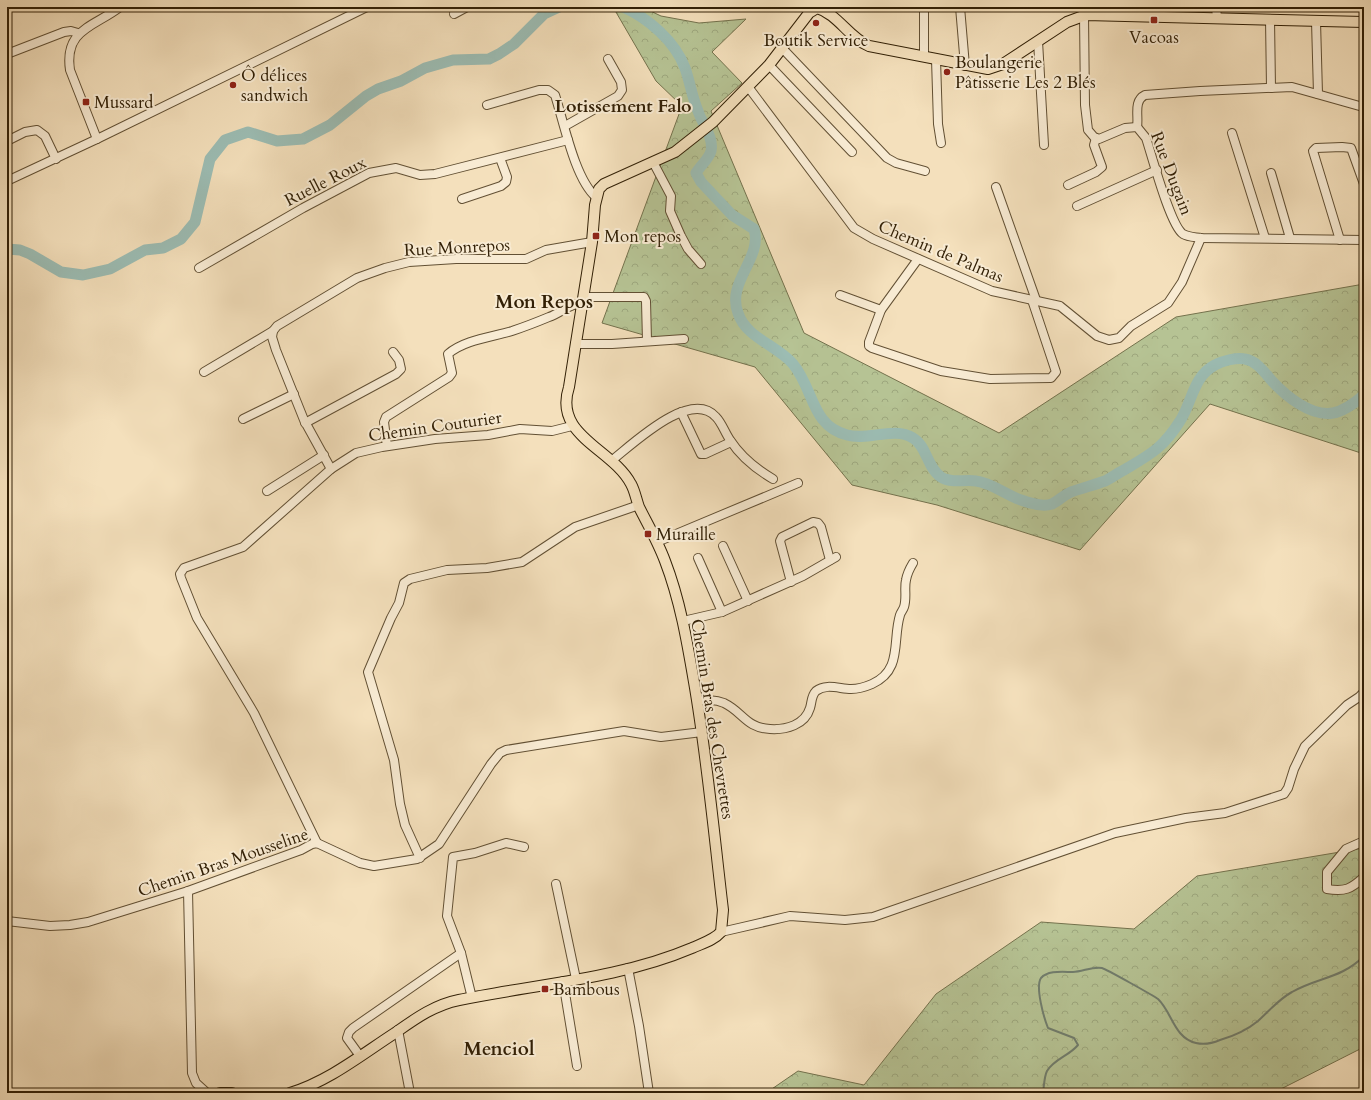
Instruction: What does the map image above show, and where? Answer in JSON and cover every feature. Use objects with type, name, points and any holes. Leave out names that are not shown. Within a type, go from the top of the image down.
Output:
[{"type":"main road","points":[[572,426],[565,399],[592,242],[596,197],[604,184],[675,152],[713,122],[749,88],[769,66],[809,13],[817,8],[826,12],[864,44],[965,66],[988,69],[996,67],[1067,22],[1089,12],[1143,12],[1217,18],[1364,22]]},
{"type":"main road","name":"Chemin Bras des Chevrettes","points":[[572,426],[625,474],[632,485],[638,505],[666,562],[683,621],[702,732],[723,910],[721,932]]},
{"type":"main road","points":[[290,1093],[323,1080],[398,1030],[435,1008],[472,998],[628,968],[675,955],[714,938],[721,932]]},
{"type":"main road","points":[[220,1093],[232,1093]]},
{"type":"street","points":[[98,139],[70,70],[68,58],[70,48],[78,34],[98,19],[120,7]]},
{"type":"street","points":[[7,180],[98,139],[366,7]]},
{"type":"street","points":[[454,14],[467,7]]},
{"type":"street","points":[[924,7],[924,57]]},
{"type":"street","points":[[960,7],[965,66]]},
{"type":"street","points":[[1216,7],[1217,18]]},
{"type":"street","points":[[1068,185],[1096,172],[1102,167],[1094,145],[1096,138],[1088,130],[1086,105],[1089,12]]},
{"type":"street","points":[[1270,19],[1271,88]]},
{"type":"street","points":[[1316,20],[1318,94]]},
{"type":"street","points":[[7,54],[64,32],[71,31],[78,34]]},
{"type":"street","points":[[1038,41],[1044,145]]},
{"type":"street","points":[[782,48],[887,158],[896,163],[925,171]]},
{"type":"street","points":[[565,126],[618,96],[622,90],[621,82],[608,58]]},
{"type":"street","points":[[936,59],[938,124],[941,143]]},
{"type":"street","points":[[769,66],[852,152]]},
{"type":"street","points":[[1137,128],[1137,104],[1140,98],[1145,95],[1200,90],[1292,87],[1363,107]]},
{"type":"street","name":"Chemin de Palmas","points":[[749,88],[854,228],[874,239],[992,291],[1060,306],[1097,336],[1103,339],[1114,340],[1119,338],[1138,321],[1161,308],[1173,297],[1182,282],[1201,238]]},
{"type":"street","points":[[487,106],[539,90],[548,90],[554,95],[565,126],[568,140],[584,182],[596,197]]},
{"type":"street","name":"Rue Dugain","points":[[1096,138],[1104,138],[1125,128],[1137,128],[1146,138],[1177,228],[1183,234],[1190,237],[1364,240]]},
{"type":"street","points":[[7,141],[25,132],[37,130],[45,136],[56,159]]},
{"type":"street","points":[[1232,133],[1265,238]]},
{"type":"street","name":"Ruelle Roux","points":[[199,268],[303,208],[369,173],[396,168],[420,175],[435,174],[568,140]]},
{"type":"street","points":[[1340,240],[1313,151],[1316,148],[1351,148],[1364,184]]},
{"type":"street","points":[[462,199],[501,186],[506,182],[506,177],[500,158]]},
{"type":"street","points":[[653,162],[670,196],[670,211],[681,236],[688,249],[701,264]]},
{"type":"street","points":[[1077,206],[1157,170]]},
{"type":"street","points":[[1271,173],[1290,238]]},
{"type":"street","points":[[918,259],[881,310],[869,342],[869,346],[941,372],[990,379],[1051,378],[1056,372],[1034,300],[996,187]]},
{"type":"street","name":"Rue Monrepos","points":[[204,372],[357,278],[385,268],[409,262],[456,259],[526,258],[546,250],[592,242]]},
{"type":"street","points":[[840,295],[881,310]]},
{"type":"street","points":[[387,446],[384,422],[386,417],[449,377],[452,373],[448,354],[465,345],[534,323],[560,313],[573,304],[583,300],[644,297],[646,301],[647,341]]},
{"type":"street","points":[[273,331],[274,344],[306,423],[331,469]]},
{"type":"street","points":[[575,344],[684,339]]},
{"type":"street","points":[[306,423],[396,374],[401,369],[399,360],[393,352]]},
{"type":"street","points":[[243,419],[294,394]]},
{"type":"street","points":[[611,461],[645,434],[681,412],[695,409],[712,414],[731,442],[753,467],[773,479]]},
{"type":"street","points":[[681,412],[702,454],[731,442]]},
{"type":"street","name":"Chemin Couturier","points":[[317,843],[254,713],[198,618],[180,574],[184,568],[243,547],[331,469],[356,453],[387,446],[520,429],[560,430],[572,426]]},
{"type":"street","points":[[267,491],[324,455]]},
{"type":"street","points":[[657,542],[798,483]]},
{"type":"street","points":[[420,858],[405,825],[400,804],[394,760],[368,672],[399,603],[404,583],[410,579],[447,570],[487,568],[522,562],[575,527],[638,505]]},
{"type":"street","points":[[683,621],[722,612],[791,582],[833,559],[821,527],[818,523],[813,522],[782,537],[780,540],[791,582]]},
{"type":"street","points":[[723,546],[748,601]]},
{"type":"street","points":[[698,558],[722,612]]},
{"type":"street","points":[[697,701],[710,700],[723,703],[756,727],[778,730],[790,728],[801,722],[810,708],[813,695],[820,689],[829,687],[853,689],[864,687],[878,681],[889,670],[896,650],[900,615],[904,606],[906,579],[913,563]]},
{"type":"street","points":[[721,932],[790,916],[845,920],[873,917],[1115,834],[1186,818],[1225,813],[1284,794],[1288,788],[1294,769],[1305,746],[1347,705],[1364,692]]},
{"type":"street","name":"Chemin Bras Mousseline","points":[[7,921],[38,925],[70,925],[88,922],[188,891],[317,843],[360,863],[374,866],[389,865],[420,858],[439,844],[495,758],[506,750],[624,731],[661,737],[702,732]]},
{"type":"street","points":[[1364,841],[1346,849],[1327,872],[1327,889],[1341,892],[1356,884],[1364,877]]},
{"type":"street","points":[[472,998],[461,953],[446,916],[453,857],[475,853],[506,843],[524,847]]},
{"type":"street","points":[[556,884],[576,979]]},
{"type":"street","points":[[188,891],[192,1073],[196,1082],[207,1093]]},
{"type":"street","points":[[360,1056],[347,1038],[353,1028],[461,953]]},
{"type":"street","points":[[628,968],[639,1026],[649,1093]]},
{"type":"street","points":[[563,981],[577,1066]]},
{"type":"street","points":[[398,1030],[410,1093]]},
{"type":"green space","points":[[613,7],[642,7],[661,16],[699,23],[746,19],[712,52],[742,83],[711,111],[804,333],[999,433],[1176,317],[1364,284],[1364,454],[1210,404],[1080,550],[937,505],[852,485],[755,367],[602,323],[682,106],[656,81]]},
{"type":"green space","points":[[1364,848],[1364,1047],[1273,1093],[766,1093],[798,1071],[864,1085],[936,994],[1041,922],[1134,929],[1197,876]]},
{"type":"waterway","points":[[7,249],[20,250],[30,254],[61,272],[83,275],[110,269],[145,250],[163,248],[181,239],[195,222],[210,159],[225,140],[248,132],[277,141],[303,139],[330,125],[366,96],[378,89],[401,81],[425,68],[453,60],[489,59],[499,54],[514,44],[544,14],[559,7]]},
{"type":"waterway","points":[[623,7],[642,17],[651,24],[675,49],[687,73],[696,106],[711,141],[710,154],[696,173],[701,182],[732,215],[754,229],[754,250],[740,280],[737,291],[736,302],[738,313],[742,322],[755,335],[786,357],[793,364],[800,374],[814,406],[826,424],[835,430],[847,435],[855,436],[889,433],[906,435],[918,442],[936,473],[945,479],[954,481],[982,482],[1015,498],[1036,504],[1048,505],[1054,503],[1071,492],[1105,481],[1156,450],[1168,438],[1180,421],[1197,383],[1202,376],[1215,365],[1222,362],[1234,359],[1249,360],[1253,362],[1292,399],[1316,412],[1337,412],[1350,406],[1364,395]]},
{"type":"waterway","points":[[1043,1093],[1047,1071],[1054,1063],[1078,1045],[1074,1038],[1048,1028],[1042,1010],[1039,988],[1039,982],[1044,975],[1056,972],[1076,972],[1095,968],[1105,969],[1158,999],[1163,1004],[1183,1036],[1196,1043],[1205,1044],[1235,1035],[1245,1030],[1258,1021],[1287,995],[1302,987],[1338,974],[1355,964],[1364,956]]},
{"type":"place","name":"Vacoas","points":[[1154,20]]},
{"type":"place","name":"Boutik Service","points":[[816,23]]},
{"type":"place","name":"Boulangerie Pâtisserie Les 2 Blés","points":[[947,72]]},
{"type":"place","name":"Ô délices sandwich","points":[[233,85]]},
{"type":"place","name":"Mussard","points":[[86,102]]},
{"type":"place","name":"Mon repos","points":[[596,236]]},
{"type":"place","name":"Muraille","points":[[648,534]]},
{"type":"place","name":"Bambous","points":[[545,989]]},
{"type":"district","name":"Lotissement Falo","points":[[623,106]]},
{"type":"district","name":"Mon Repos","points":[[544,301]]},
{"type":"district","name":"Menciol","points":[[499,1048]]}]
